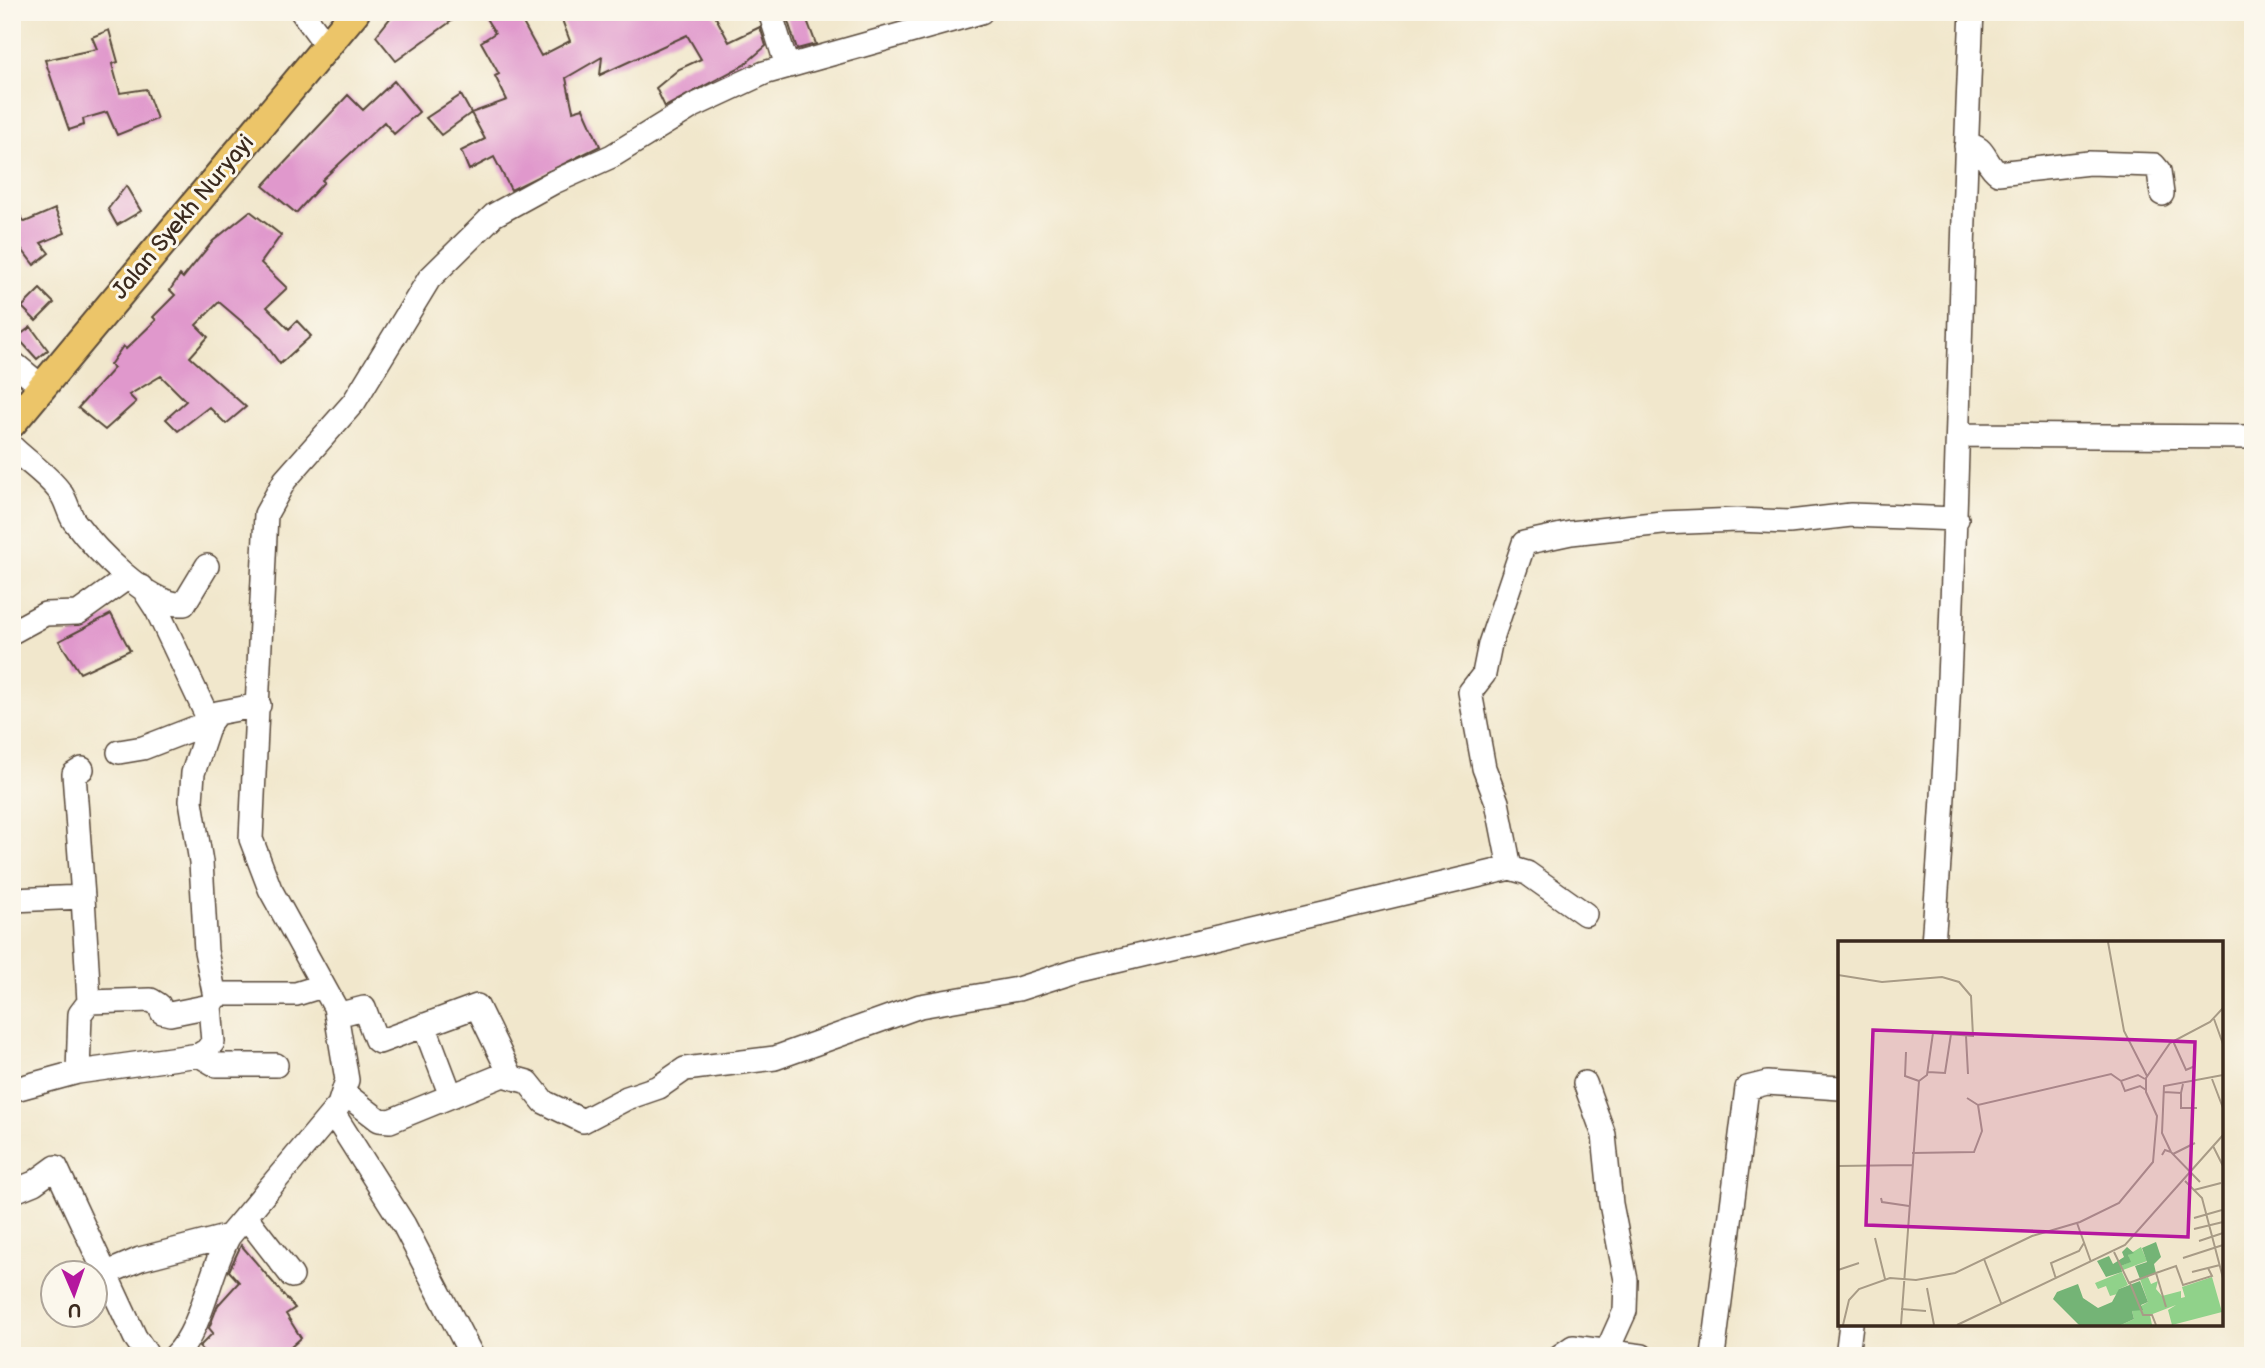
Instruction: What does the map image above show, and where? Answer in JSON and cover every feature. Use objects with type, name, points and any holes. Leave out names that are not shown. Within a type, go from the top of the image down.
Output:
[{"type":"main road","name":"Jalan Syekh Nuryayi","points":[[12,423],[355,12]]},
{"type":"street","points":[[302,12],[327,46]]},
{"type":"street","points":[[770,12],[786,60]]},
{"type":"street","points":[[175,1356],[191,1333],[216,1260],[229,1236],[338,1103],[347,1080],[337,1015],[270,889],[251,839],[254,742],[251,707],[258,647],[266,514],[285,480],[354,402],[429,279],[494,215],[554,182],[612,156],[693,106],[786,60],[981,12]]},
{"type":"street","points":[[1933,941],[1943,819],[1957,519],[1972,12]]},
{"type":"street","points":[[1966,146],[1973,145],[1981,150],[1990,168],[1998,173],[2089,163],[2154,165],[2159,171],[2162,194]]},
{"type":"street","points":[[12,362],[41,386]]},
{"type":"street","points":[[1958,435],[2253,437]]},
{"type":"street","points":[[12,447],[59,490],[75,522],[135,582],[157,610],[210,722]]},
{"type":"street","points":[[1510,868],[1497,802],[1484,768],[1470,692],[1484,674],[1490,644],[1524,543],[1571,533],[1675,522],[1789,522],[1878,515],[1957,519]]},
{"type":"street","points":[[135,582],[170,603],[184,604],[207,566]]},
{"type":"street","points":[[12,632],[44,614],[78,613],[135,582]]},
{"type":"street","points":[[12,1090],[78,1072],[199,1055],[208,1050],[213,1042],[213,1002],[206,951],[201,862],[191,801],[193,773],[210,722],[217,713],[251,707]]},
{"type":"street","points":[[119,752],[143,748],[210,722]]},
{"type":"street","points":[[78,1072],[80,1014],[89,1002],[74,774],[82,769]]},
{"type":"street","points":[[338,1103],[382,1121],[390,1121],[503,1075],[528,1082],[548,1105],[576,1120],[586,1121],[627,1098],[659,1087],[685,1069],[775,1058],[920,1006],[1018,989],[1074,971],[1149,956],[1510,868],[1527,873],[1585,914]]},
{"type":"street","points":[[12,901],[83,897]]},
{"type":"street","points":[[89,1002],[151,1000],[159,1005],[162,1012],[170,1014],[213,1002],[222,994],[296,994],[323,986]]},
{"type":"street","points":[[337,1015],[364,1009],[379,1042],[479,1007],[511,1076]]},
{"type":"street","points":[[424,1025],[451,1096]]},
{"type":"street","points":[[199,1055],[204,1061],[216,1065],[276,1065]]},
{"type":"street","points":[[1585,1083],[1604,1135],[1611,1204],[1626,1280],[1625,1311],[1607,1351]]},
{"type":"street","points":[[1713,1356],[1747,1088],[1767,1083],[1838,1088]]},
{"type":"street","points":[[338,1103],[472,1356]]},
{"type":"street","points":[[12,1192],[34,1183],[55,1167],[99,1260]]},
{"type":"street","points":[[246,1217],[292,1276]]},
{"type":"street","points":[[108,1273],[141,1259],[229,1236]]},
{"type":"street","points":[[108,1278],[135,1337],[148,1356]]},
{"type":"street","points":[[1847,1356],[1852,1326]]},
{"type":"street","points":[[1560,1356],[1573,1347],[1642,1356]]},
{"type":"building","points":[[395,12],[464,12],[396,61],[376,36]]},
{"type":"building","points":[[482,12],[517,12],[541,56],[570,41],[559,12],[713,12],[729,42],[760,27],[766,46],[744,65],[665,107],[656,88],[679,69],[701,59],[687,35],[600,75],[602,57],[566,78],[573,111],[583,108],[600,146],[511,190],[494,157],[469,170],[461,151],[485,139],[471,113],[507,100],[495,76],[499,74],[481,42],[495,33]]},
{"type":"building","points":[[785,12],[804,12],[816,44],[797,49]]},
{"type":"building","points":[[109,30],[118,62],[112,64],[120,93],[146,89],[157,119],[117,135],[107,112],[83,119],[84,125],[69,130],[45,60],[97,49],[92,37]]},
{"type":"building","points":[[394,81],[419,112],[394,134],[384,122],[322,180],[324,182],[296,213],[263,186],[348,95],[363,110]]},
{"type":"building","points":[[461,95],[471,113],[441,135],[426,118]]},
{"type":"building","points":[[126,186],[141,211],[117,225],[108,209]]},
{"type":"building","points":[[12,205],[25,222],[55,209],[65,233],[41,243],[49,253],[34,265],[17,243],[12,244]]},
{"type":"building","points":[[250,211],[281,235],[261,263],[287,288],[267,307],[289,329],[297,321],[311,336],[280,364],[261,338],[219,302],[196,325],[208,337],[190,357],[246,407],[226,424],[209,407],[178,431],[166,419],[186,401],[161,376],[129,395],[136,402],[105,430],[78,408],[114,368],[110,365],[123,346],[126,349],[156,320],[153,317],[175,295],[170,290],[180,275],[183,278],[213,241]]},
{"type":"building","points":[[40,289],[54,303],[36,321],[22,307]]},
{"type":"building","points":[[31,327],[48,350],[37,359],[17,337]]},
{"type":"building","points":[[111,614],[130,650],[80,673],[59,641]]},
{"type":"building","points":[[241,1245],[295,1308],[286,1314],[301,1338],[281,1356],[208,1356],[199,1347],[213,1333],[209,1328],[218,1305],[239,1282],[229,1271]]}]
